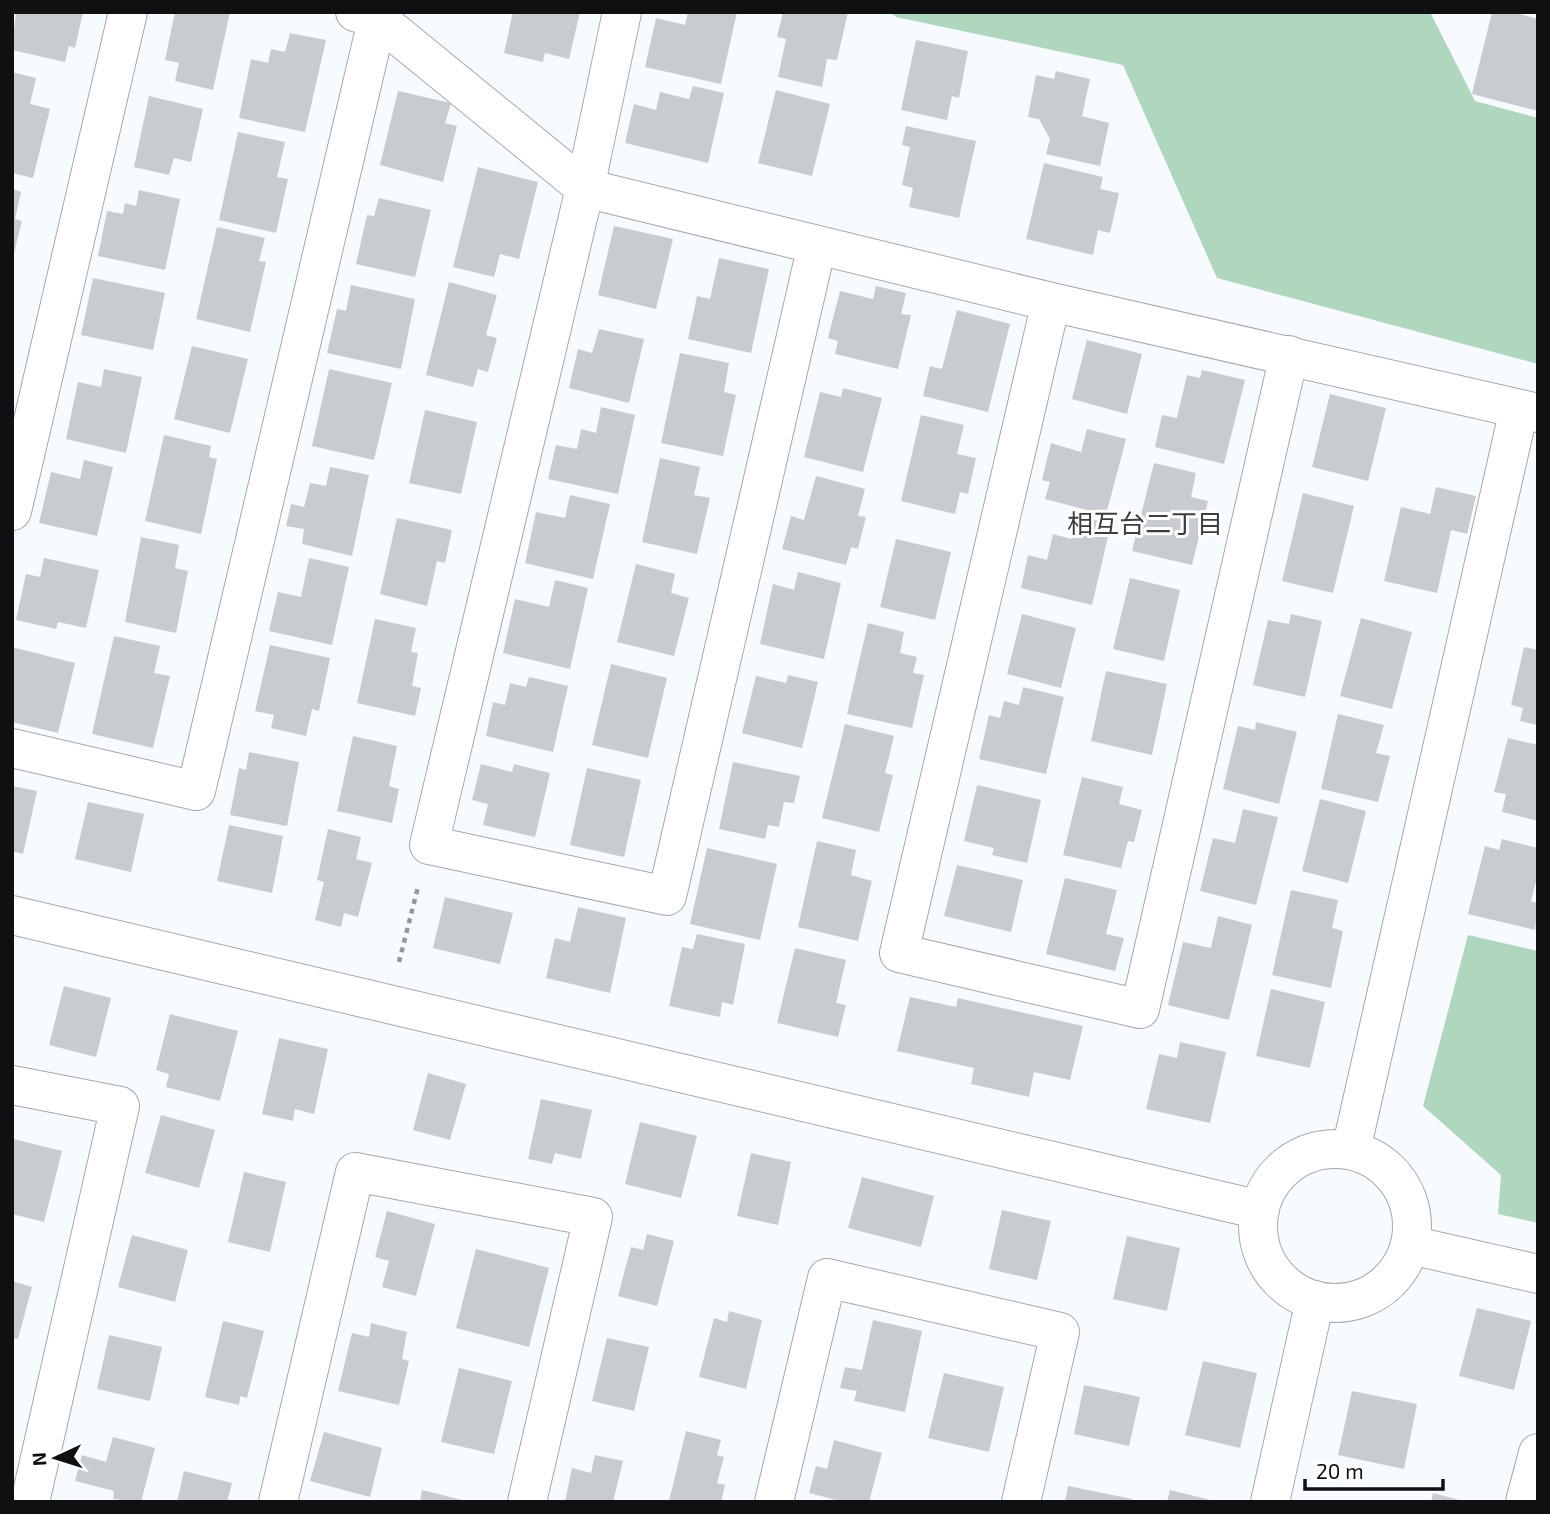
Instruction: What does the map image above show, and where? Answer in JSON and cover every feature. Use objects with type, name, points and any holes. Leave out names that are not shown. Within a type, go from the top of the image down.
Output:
[{"type":"street","points":[[12,511],[128,12]]},
{"type":"street","points":[[622,12],[584,188],[429,845],[667,896],[817,245]]},
{"type":"street","points":[[12,748],[196,791],[371,14],[584,188],[1051,302],[1528,411],[1351,1150]]},
{"type":"street","points":[[1051,302],[899,953],[1140,1009],[1289,355]]},
{"type":"street","points":[[12,915],[1260,1210]]},
{"type":"street","points":[[12,1085],[120,1106],[30,1502]]},
{"type":"street","points":[[1326,1149],[1351,1150],[1374,1158],[1393,1174],[1406,1196],[1412,1220],[1410,1245],[1401,1267],[1384,1285],[1364,1298],[1339,1303],[1315,1300],[1294,1291],[1277,1276],[1264,1255],[1258,1233],[1260,1210],[1268,1187],[1284,1168],[1304,1155],[1326,1149]]},
{"type":"street","points":[[278,1502],[355,1172],[593,1217],[527,1502]]},
{"type":"street","points":[[1410,1245],[1538,1274]]},
{"type":"street","points":[[774,1502],[827,1278],[1060,1332],[1021,1502]]},
{"type":"street","points":[[1270,1502],[1315,1300]]},
{"type":"street","points":[[1525,1502],[1538,1453]]},
{"type":"path","points":[[398,962],[429,845]]},
{"type":"green space","points":[[889,12],[1430,12],[1475,101],[1538,118],[1538,364],[1217,278],[1123,65],[896,17]]},
{"type":"green space","points":[[1468,935],[1538,951],[1538,1223],[1498,1214],[1501,1175],[1423,1106]]},
{"type":"building","points":[[16,12],[83,12],[75,48],[69,46],[65,62],[12,50]]},
{"type":"building","points":[[175,12],[230,12],[213,90],[175,81],[179,63],[165,60]]},
{"type":"building","points":[[513,12],[580,12],[569,59],[545,53],[543,62],[504,53]]},
{"type":"building","points":[[688,12],[737,12],[721,84],[645,67],[656,18],[685,25]]},
{"type":"building","points":[[783,12],[848,12],[837,60],[827,59],[822,87],[778,77],[786,39],[777,37]]},
{"type":"building","points":[[1492,12],[1513,12],[1538,19],[1538,111],[1472,94]]},
{"type":"building","points":[[290,33],[326,40],[305,132],[239,118],[251,59],[268,63],[271,49],[285,52]]},
{"type":"building","points":[[916,40],[968,51],[959,98],[952,96],[947,120],[901,110]]},
{"type":"building","points":[[1056,71],[1090,79],[1082,116],[1109,123],[1100,166],[1046,154],[1050,139],[1039,119],[1028,117],[1036,75],[1054,79]]},
{"type":"building","points":[[12,72],[36,78],[30,104],[50,109],[33,178],[12,173]]},
{"type":"building","points":[[693,86],[724,93],[708,163],[625,143],[634,104],[656,110],[660,92],[689,99]]},
{"type":"building","points":[[776,90],[830,104],[812,176],[758,163]]},
{"type":"building","points":[[398,91],[451,103],[445,123],[457,126],[443,182],[380,165]]},
{"type":"building","points":[[149,96],[203,109],[191,162],[174,158],[169,175],[134,167]]},
{"type":"building","points":[[906,126],[976,141],[959,218],[909,207],[913,188],[902,185],[910,147],[902,145]]},
{"type":"building","points":[[238,132],[285,142],[277,177],[288,179],[276,233],[219,220]]},
{"type":"building","points":[[1044,163],[1103,177],[1100,189],[1119,193],[1110,233],[1098,230],[1093,255],[1026,239]]},
{"type":"building","points":[[478,167],[538,182],[519,259],[500,254],[494,277],[453,267]]},
{"type":"building","points":[[12,189],[21,192],[15,219],[22,221],[13,257]]},
{"type":"building","points":[[139,190],[180,199],[165,270],[98,256],[107,211],[123,214],[125,203],[136,206]]},
{"type":"building","points":[[379,198],[431,210],[415,277],[356,264],[367,215],[374,216]]},
{"type":"building","points":[[614,226],[673,239],[656,309],[598,295]]},
{"type":"building","points":[[217,227],[265,238],[259,261],[266,262],[250,332],[196,319]]},
{"type":"building","points":[[719,258],[769,269],[751,353],[688,339],[697,296],[710,299]]},
{"type":"building","points":[[93,278],[165,293],[153,350],[81,335]]},
{"type":"building","points":[[449,282],[497,295],[486,335],[497,338],[488,372],[478,369],[473,387],[426,375]]},
{"type":"building","points":[[351,285],[415,299],[401,369],[327,353],[337,309],[346,311]]},
{"type":"building","points":[[876,286],[906,293],[901,314],[911,315],[898,369],[835,354],[838,341],[828,338],[840,291],[873,299]]},
{"type":"building","points":[[957,310],[1010,324],[988,412],[923,396],[930,366],[942,369]]},
{"type":"building","points":[[599,329],[644,339],[629,403],[569,388],[578,349],[592,353]]},
{"type":"building","points":[[1087,340],[1142,354],[1127,414],[1072,399]]},
{"type":"building","points":[[192,346],[248,359],[230,433],[174,419]]},
{"type":"building","points":[[680,353],[729,363],[724,392],[736,395],[723,456],[661,443]]},
{"type":"building","points":[[104,369],[142,377],[126,453],[66,439],[78,382],[101,387]]},
{"type":"building","points":[[329,369],[392,383],[374,460],[312,446]]},
{"type":"building","points":[[1202,370],[1245,380],[1224,464],[1155,447],[1162,415],[1177,418],[1187,375],[1200,378]]},
{"type":"building","points":[[843,388],[882,398],[863,472],[804,457],[820,392],[841,397]]},
{"type":"building","points":[[1330,394],[1386,408],[1368,481],[1312,467]]},
{"type":"building","points":[[601,407],[635,415],[618,494],[548,479],[556,445],[577,449],[581,429],[596,433]]},
{"type":"building","points":[[425,410],[477,422],[461,494],[409,483]]},
{"type":"building","points":[[921,415],[964,425],[957,454],[976,458],[968,494],[960,492],[955,514],[901,501]]},
{"type":"building","points":[[1087,429],[1126,439],[1106,515],[1045,499],[1050,482],[1042,480],[1051,443],[1081,452]]},
{"type":"building","points":[[164,435],[211,446],[209,457],[217,459],[201,534],[145,521]]},
{"type":"building","points":[[660,458],[700,467],[694,495],[710,498],[697,554],[642,542]]},
{"type":"building","points":[[84,460],[113,467],[97,536],[39,523],[51,472],[80,479]]},
{"type":"building","points":[[1154,463],[1196,473],[1191,497],[1208,501],[1192,565],[1132,551]]},
{"type":"building","points":[[330,467],[369,475],[352,556],[302,544],[304,529],[286,526],[291,504],[304,507],[310,483],[326,486]]},
{"type":"building","points":[[816,476],[865,489],[858,516],[866,517],[858,549],[851,547],[846,565],[782,549],[791,516],[804,520]]},
{"type":"building","points":[[1436,487],[1476,496],[1467,534],[1451,530],[1437,593],[1384,581],[1401,507],[1430,514]]},
{"type":"building","points":[[1303,493],[1354,506],[1333,593],[1282,581]]},
{"type":"building","points":[[570,495],[610,504],[593,579],[525,563],[536,512],[565,518]]},
{"type":"building","points":[[1076,515],[1111,524],[1092,605],[1021,588],[1028,555],[1047,560],[1053,534],[1071,539]]},
{"type":"building","points":[[397,518],[452,530],[445,563],[437,561],[427,606],[380,594]]},
{"type":"building","points":[[141,537],[179,545],[175,568],[188,571],[176,633],[125,622]]},
{"type":"building","points":[[896,539],[951,552],[935,620],[880,607]]},
{"type":"building","points":[[44,558],[99,570],[86,628],[58,622],[56,629],[16,620],[26,574],[40,577]]},
{"type":"building","points":[[309,558],[349,567],[332,645],[269,631],[278,592],[301,597]]},
{"type":"building","points":[[636,564],[675,574],[671,593],[689,598],[674,656],[617,642]]},
{"type":"building","points":[[798,572],[841,583],[824,659],[760,644],[773,584],[794,590]]},
{"type":"building","points":[[1130,578],[1180,590],[1164,661],[1113,649]]},
{"type":"building","points":[[555,580],[588,588],[570,669],[503,653],[515,599],[549,607]]},
{"type":"building","points":[[1022,614],[1076,628],[1061,688],[1007,674]]},
{"type":"building","points":[[1291,614],[1322,621],[1305,697],[1253,685],[1268,620],[1289,624]]},
{"type":"building","points":[[1361,618],[1412,632],[1392,709],[1340,696]]},
{"type":"building","points":[[375,619],[416,628],[411,652],[418,653],[412,686],[421,688],[415,716],[357,703]]},
{"type":"building","points":[[868,623],[904,632],[900,653],[917,657],[913,673],[924,675],[912,728],[847,714]]},
{"type":"building","points":[[114,636],[160,646],[154,673],[170,676],[153,748],[92,734]]},
{"type":"building","points":[[270,645],[330,658],[319,711],[312,709],[306,736],[271,728],[274,715],[255,711]]},
{"type":"building","points":[[12,647],[75,663],[58,733],[12,722]]},
{"type":"building","points":[[1524,647],[1538,650],[1538,725],[1520,721],[1523,708],[1511,705]]},
{"type":"building","points":[[611,664],[667,678],[648,758],[592,745]]},
{"type":"building","points":[[1106,671],[1167,684],[1152,755],[1091,741]]},
{"type":"building","points":[[788,675],[818,682],[802,748],[742,733],[756,676],[786,683]]},
{"type":"building","points":[[529,677],[568,686],[553,752],[486,736],[493,702],[505,705],[510,683],[526,687]]},
{"type":"building","points":[[1023,687],[1064,697],[1046,774],[979,759],[989,715],[1000,718],[1004,701],[1019,705]]},
{"type":"building","points":[[1338,714],[1384,725],[1376,753],[1390,756],[1378,802],[1321,789]]},
{"type":"building","points":[[1256,722],[1297,732],[1279,804],[1223,789],[1238,726],[1255,730]]},
{"type":"building","points":[[845,724],[894,736],[885,773],[893,775],[879,832],[822,818]]},
{"type":"building","points":[[353,736],[397,746],[389,786],[399,789],[392,823],[337,811]]},
{"type":"building","points":[[1508,738],[1538,745],[1538,821],[1502,812],[1506,794],[1494,792]]},
{"type":"building","points":[[249,752],[299,762],[287,826],[230,815],[239,768],[246,770]]},
{"type":"building","points":[[733,762],[800,776],[794,803],[784,802],[779,827],[768,825],[765,839],[719,829]]},
{"type":"building","points":[[481,764],[512,772],[514,764],[550,773],[535,837],[483,825],[488,804],[472,800]]},
{"type":"building","points":[[587,768],[641,780],[624,857],[570,845]]},
{"type":"building","points":[[1082,777],[1123,787],[1119,804],[1142,810],[1134,842],[1128,841],[1121,868],[1063,855]]},
{"type":"building","points":[[977,785],[1041,800],[1027,863],[992,855],[994,848],[964,841]]},
{"type":"building","points":[[12,786],[37,791],[23,854],[12,851]]},
{"type":"building","points":[[1320,799],[1366,811],[1348,883],[1302,871]]},
{"type":"building","points":[[88,802],[144,814],[131,872],[75,859]]},
{"type":"building","points":[[1243,809],[1278,817],[1256,905],[1200,891],[1213,838],[1235,843]]},
{"type":"building","points":[[229,825],[283,836],[272,893],[217,881]]},
{"type":"building","points":[[328,829],[361,837],[356,859],[372,863],[358,917],[344,913],[341,927],[315,920],[324,882],[317,880]]},
{"type":"building","points":[[1502,839],[1538,848],[1538,874],[1531,901],[1538,903],[1535,930],[1468,914],[1485,846],[1499,850]]},
{"type":"building","points":[[817,841],[856,850],[851,875],[872,881],[858,941],[798,927]]},
{"type":"building","points":[[707,848],[777,864],[760,940],[690,924]]},
{"type":"building","points":[[957,865],[1023,880],[1011,932],[944,916]]},
{"type":"building","points":[[1065,878],[1117,890],[1106,934],[1124,938],[1115,971],[1046,954]]},
{"type":"building","points":[[1291,890],[1338,900],[1332,928],[1343,931],[1331,988],[1272,975]]},
{"type":"building","points":[[445,897],[513,913],[500,964],[433,948]]},
{"type":"building","points":[[578,907],[626,918],[610,993],[546,978],[555,938],[570,942]]},
{"type":"building","points":[[1218,916],[1252,925],[1229,1020],[1168,1005],[1183,942],[1211,948]]},
{"type":"building","points":[[697,934],[745,944],[733,1005],[722,1002],[720,1017],[669,1006],[682,947],[693,949]]},
{"type":"building","points":[[795,948],[846,960],[836,1003],[846,1005],[838,1037],[777,1023]]},
{"type":"building","points":[[64,986],[111,998],[96,1057],[49,1045]]},
{"type":"building","points":[[1271,989],[1325,1002],[1310,1068],[1256,1056]]},
{"type":"building","points":[[910,997],[956,1007],[958,998],[1083,1026],[1070,1080],[1034,1072],[1029,1097],[971,1084],[974,1068],[897,1051]]},
{"type":"building","points":[[170,1014],[238,1031],[220,1101],[166,1087],[169,1074],[156,1070]]},
{"type":"building","points":[[279,1038],[328,1049],[314,1114],[295,1109],[293,1121],[262,1114]]},
{"type":"building","points":[[1180,1042],[1226,1052],[1210,1123],[1146,1109],[1159,1054],[1177,1058]]},
{"type":"building","points":[[428,1073],[466,1084],[450,1140],[413,1130]]},
{"type":"building","points":[[541,1099],[592,1110],[581,1159],[555,1153],[552,1164],[528,1159]]},
{"type":"building","points":[[161,1115],[215,1130],[199,1188],[145,1173]]},
{"type":"building","points":[[640,1122],[697,1136],[681,1198],[625,1184]]},
{"type":"building","points":[[14,1139],[62,1151],[44,1222],[12,1214]]},
{"type":"building","points":[[751,1153],[791,1162],[778,1225],[737,1216]]},
{"type":"building","points":[[244,1172],[286,1182],[270,1252],[228,1242]]},
{"type":"building","points":[[862,1177],[934,1196],[921,1247],[848,1228]]},
{"type":"building","points":[[1002,1210],[1051,1221],[1037,1280],[989,1269]]},
{"type":"building","points":[[387,1211],[435,1224],[416,1296],[382,1287],[389,1261],[375,1257]]},
{"type":"building","points":[[647,1234],[674,1241],[657,1306],[618,1296],[631,1247],[643,1250]]},
{"type":"building","points":[[132,1235],[188,1250],[175,1302],[118,1287]]},
{"type":"building","points":[[1127,1236],[1180,1248],[1167,1311],[1113,1299]]},
{"type":"building","points":[[476,1249],[549,1268],[529,1347],[456,1328]]},
{"type":"building","points":[[12,1281],[32,1287],[18,1339],[12,1338]]},
{"type":"building","points":[[1477,1308],[1531,1321],[1514,1390],[1459,1376]]},
{"type":"building","points":[[729,1311],[762,1320],[746,1389],[699,1377],[714,1318],[727,1322]]},
{"type":"building","points":[[873,1320],[922,1331],[905,1412],[854,1401],[857,1391],[840,1388],[845,1367],[862,1370]]},
{"type":"building","points":[[223,1321],[264,1331],[247,1398],[240,1396],[239,1405],[205,1397]]},
{"type":"building","points":[[371,1323],[407,1332],[402,1359],[409,1361],[399,1405],[338,1391],[352,1333],[369,1337]]},
{"type":"building","points":[[109,1335],[162,1347],[150,1401],[97,1389]]},
{"type":"building","points":[[607,1338],[649,1347],[634,1411],[592,1401]]},
{"type":"building","points":[[1203,1361],[1257,1373],[1240,1448],[1185,1435]]},
{"type":"building","points":[[459,1368],[512,1381],[494,1454],[441,1442]]},
{"type":"building","points":[[944,1373],[1004,1387],[989,1452],[928,1438]]},
{"type":"building","points":[[1084,1385],[1140,1397],[1129,1446],[1074,1434]]},
{"type":"building","points":[[1352,1391],[1417,1404],[1404,1469],[1338,1455]]},
{"type":"building","points":[[686,1431],[721,1440],[717,1455],[724,1457],[717,1483],[725,1485],[721,1502],[669,1501]]},
{"type":"building","points":[[324,1432],[382,1448],[370,1497],[310,1481]]},
{"type":"building","points":[[113,1437],[155,1448],[141,1502],[113,1499],[114,1491],[75,1481],[82,1455],[106,1462]]},
{"type":"building","points":[[834,1440],[882,1453],[869,1502],[844,1502],[809,1493],[816,1466],[827,1469]]},
{"type":"building","points":[[595,1455],[623,1461],[613,1502],[565,1502],[572,1468],[591,1473]]},
{"type":"building","points":[[184,1471],[232,1483],[227,1502],[177,1502]]},
{"type":"building","points":[[1068,1486],[1132,1499],[1132,1502],[1065,1502]]},
{"type":"building","points":[[422,1490],[466,1501],[420,1502]]},
{"type":"building","points":[[1170,1490],[1215,1501],[1215,1502],[1167,1502]]},
{"type":"building","points":[[1433,1493],[1463,1501],[1463,1502],[1431,1502]]},
{"type":"district","name":"相互台二丁目","points":[[1145,522]]}]
